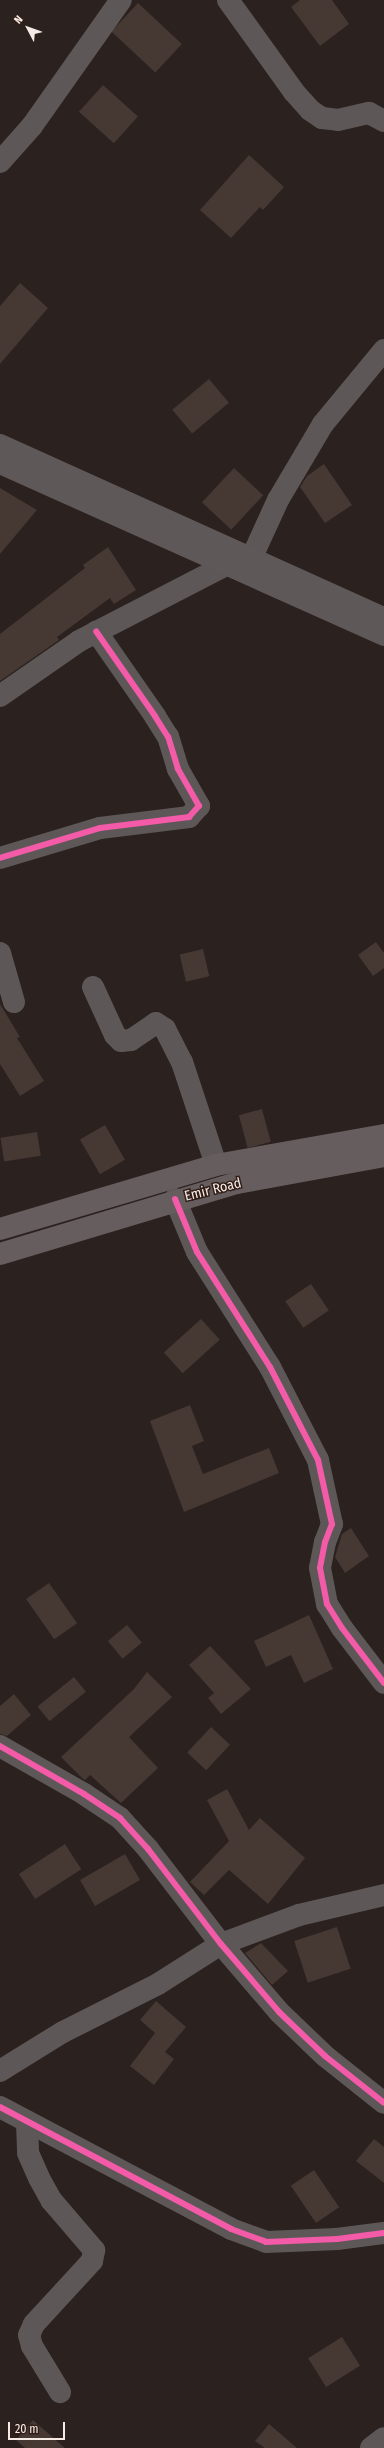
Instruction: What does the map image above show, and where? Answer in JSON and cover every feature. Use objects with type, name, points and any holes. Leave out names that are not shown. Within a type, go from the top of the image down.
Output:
[{"type":"highway","name":"Emir Road","points":[[0,1230],[216,1165],[384,1135]]},
{"type":"highway","name":"Emir Road","points":[[0,1254],[175,1199],[237,1183],[384,1156]]},
{"type":"main road","points":[[0,445],[384,618]]},
{"type":"main road","points":[[0,463],[384,635]]},
{"type":"street","points":[[0,162],[32,126],[121,0]]},
{"type":"street","points":[[228,0],[290,86],[310,110],[322,118],[338,120],[369,113],[384,121]]},
{"type":"street","points":[[251,559],[278,500],[323,424],[384,350]]},
{"type":"street","points":[[0,696],[96,631],[226,565]]},
{"type":"street","points":[[0,858],[100,828],[189,817],[199,806],[178,769],[168,737],[156,716],[96,631]]},
{"type":"street","points":[[0,953],[14,1002]]},
{"type":"street","points":[[92,987],[115,1035],[121,1041],[131,1040],[156,1023],[165,1029],[182,1062],[216,1165]]},
{"type":"street","points":[[175,1199],[197,1252],[270,1367],[318,1460],[332,1524],[325,1542],[320,1568],[327,1604],[342,1628],[384,1683]]},
{"type":"street","points":[[0,1746],[84,1794],[120,1818],[148,1848],[221,1944],[279,2012],[319,2051],[384,2103]]},
{"type":"street","points":[[0,2071],[63,2032],[158,1984],[221,1944],[299,1915],[384,1895]]},
{"type":"street","points":[[0,2107],[231,2229],[266,2242],[337,2239],[384,2233]]},
{"type":"street","points":[[27,2122],[28,2153],[39,2178],[52,2201],[94,2250],[92,2261],[34,2324],[30,2335],[32,2346],[60,2392]]},
{"type":"street","points":[[371,2448],[384,2438]]},
{"type":"building","points":[[300,0],[332,0],[349,24],[320,46],[291,7]]},
{"type":"building","points":[[138,3],[182,44],[155,72],[111,32]]},
{"type":"building","points":[[103,85],[138,116],[114,143],[79,112]]},
{"type":"building","points":[[249,155],[284,187],[263,210],[260,207],[231,238],[200,210]]},
{"type":"building","points":[[20,283],[48,308],[0,364],[0,306]]},
{"type":"building","points":[[209,379],[229,403],[192,434],[172,410]]},
{"type":"building","points":[[324,464],[352,505],[325,523],[300,487],[307,476]]},
{"type":"building","points":[[234,468],[263,495],[231,530],[202,502]]},
{"type":"building","points":[[0,488],[37,510],[0,554]]},
{"type":"building","points":[[108,547],[136,590],[114,604],[110,598],[57,637],[59,640],[0,681],[0,634],[85,568],[83,565]]},
{"type":"building","points":[[376,942],[384,953],[384,968],[373,976],[358,955]]},
{"type":"building","points":[[203,949],[209,976],[186,982],[180,954]]},
{"type":"building","points":[[0,1004],[20,1037],[17,1038],[44,1081],[20,1096],[0,1064]]},
{"type":"building","points":[[262,1109],[271,1142],[248,1148],[239,1115]]},
{"type":"building","points":[[105,1125],[125,1160],[100,1174],[80,1140]]},
{"type":"building","points":[[37,1132],[41,1156],[4,1161],[0,1138]]},
{"type":"building","points":[[311,1284],[329,1311],[303,1328],[285,1301]]},
{"type":"building","points":[[201,1319],[220,1340],[183,1373],[164,1352]]},
{"type":"building","points":[[190,1405],[204,1441],[192,1446],[203,1474],[269,1448],[279,1473],[184,1512],[150,1421]]},
{"type":"building","points":[[351,1528],[369,1556],[345,1573],[335,1557],[342,1534]]},
{"type":"building","points":[[49,1583],[77,1623],[54,1639],[26,1599]]},
{"type":"building","points":[[309,1615],[333,1669],[304,1683],[291,1655],[266,1667],[254,1641]]},
{"type":"building","points":[[127,1625],[142,1643],[123,1659],[108,1641]]},
{"type":"building","points":[[210,1646],[251,1689],[221,1714],[208,1698],[214,1693],[189,1665]]},
{"type":"building","points":[[147,1672],[172,1697],[129,1737],[158,1768],[121,1803],[90,1775],[85,1780],[83,1779],[61,1757],[134,1689]]},
{"type":"building","points":[[74,1677],[86,1692],[49,1721],[37,1707]]},
{"type":"building","points":[[14,1694],[31,1715],[7,1736],[0,1734],[0,1706]]},
{"type":"building","points":[[211,1727],[230,1745],[206,1770],[187,1753]]},
{"type":"building","points":[[227,1789],[249,1830],[260,1818],[305,1858],[268,1904],[229,1870],[204,1895],[190,1882],[229,1841],[207,1800]]},
{"type":"building","points":[[65,1844],[81,1869],[35,1899],[19,1874]]},
{"type":"building","points":[[125,1854],[140,1880],[95,1906],[80,1880]]},
{"type":"building","points":[[337,1927],[351,1969],[308,1983],[294,1941]]},
{"type":"building","points":[[261,1943],[288,1971],[272,1985],[245,1953]]},
{"type":"building","points":[[156,2001],[186,2027],[165,2052],[174,2059],[154,2085],[130,2066],[155,2033],[140,2020]]},
{"type":"building","points":[[374,2139],[384,2147],[384,2183],[356,2161]]},
{"type":"building","points":[[314,2170],[339,2207],[316,2223],[291,2186]]},
{"type":"building","points":[[342,2337],[360,2366],[326,2387],[308,2358]]},
{"type":"building","points":[[33,2420],[65,2448],[25,2448],[16,2440]]},
{"type":"building","points":[[269,2424],[297,2448],[265,2448],[255,2441]]},
{"type":"cycle path","points":[[0,858],[100,828],[189,817],[199,806],[178,769],[168,737],[96,631]]},
{"type":"cycle path","points":[[175,1199],[197,1252],[270,1367],[318,1460],[332,1524],[325,1542],[320,1568],[327,1604],[342,1628],[384,1683]]},
{"type":"cycle path","points":[[0,1746],[84,1794],[120,1818],[148,1849],[221,1944],[279,2012],[325,2056],[384,2103]]},
{"type":"cycle path","points":[[0,2107],[231,2229],[266,2242],[337,2239],[384,2233]]}]
